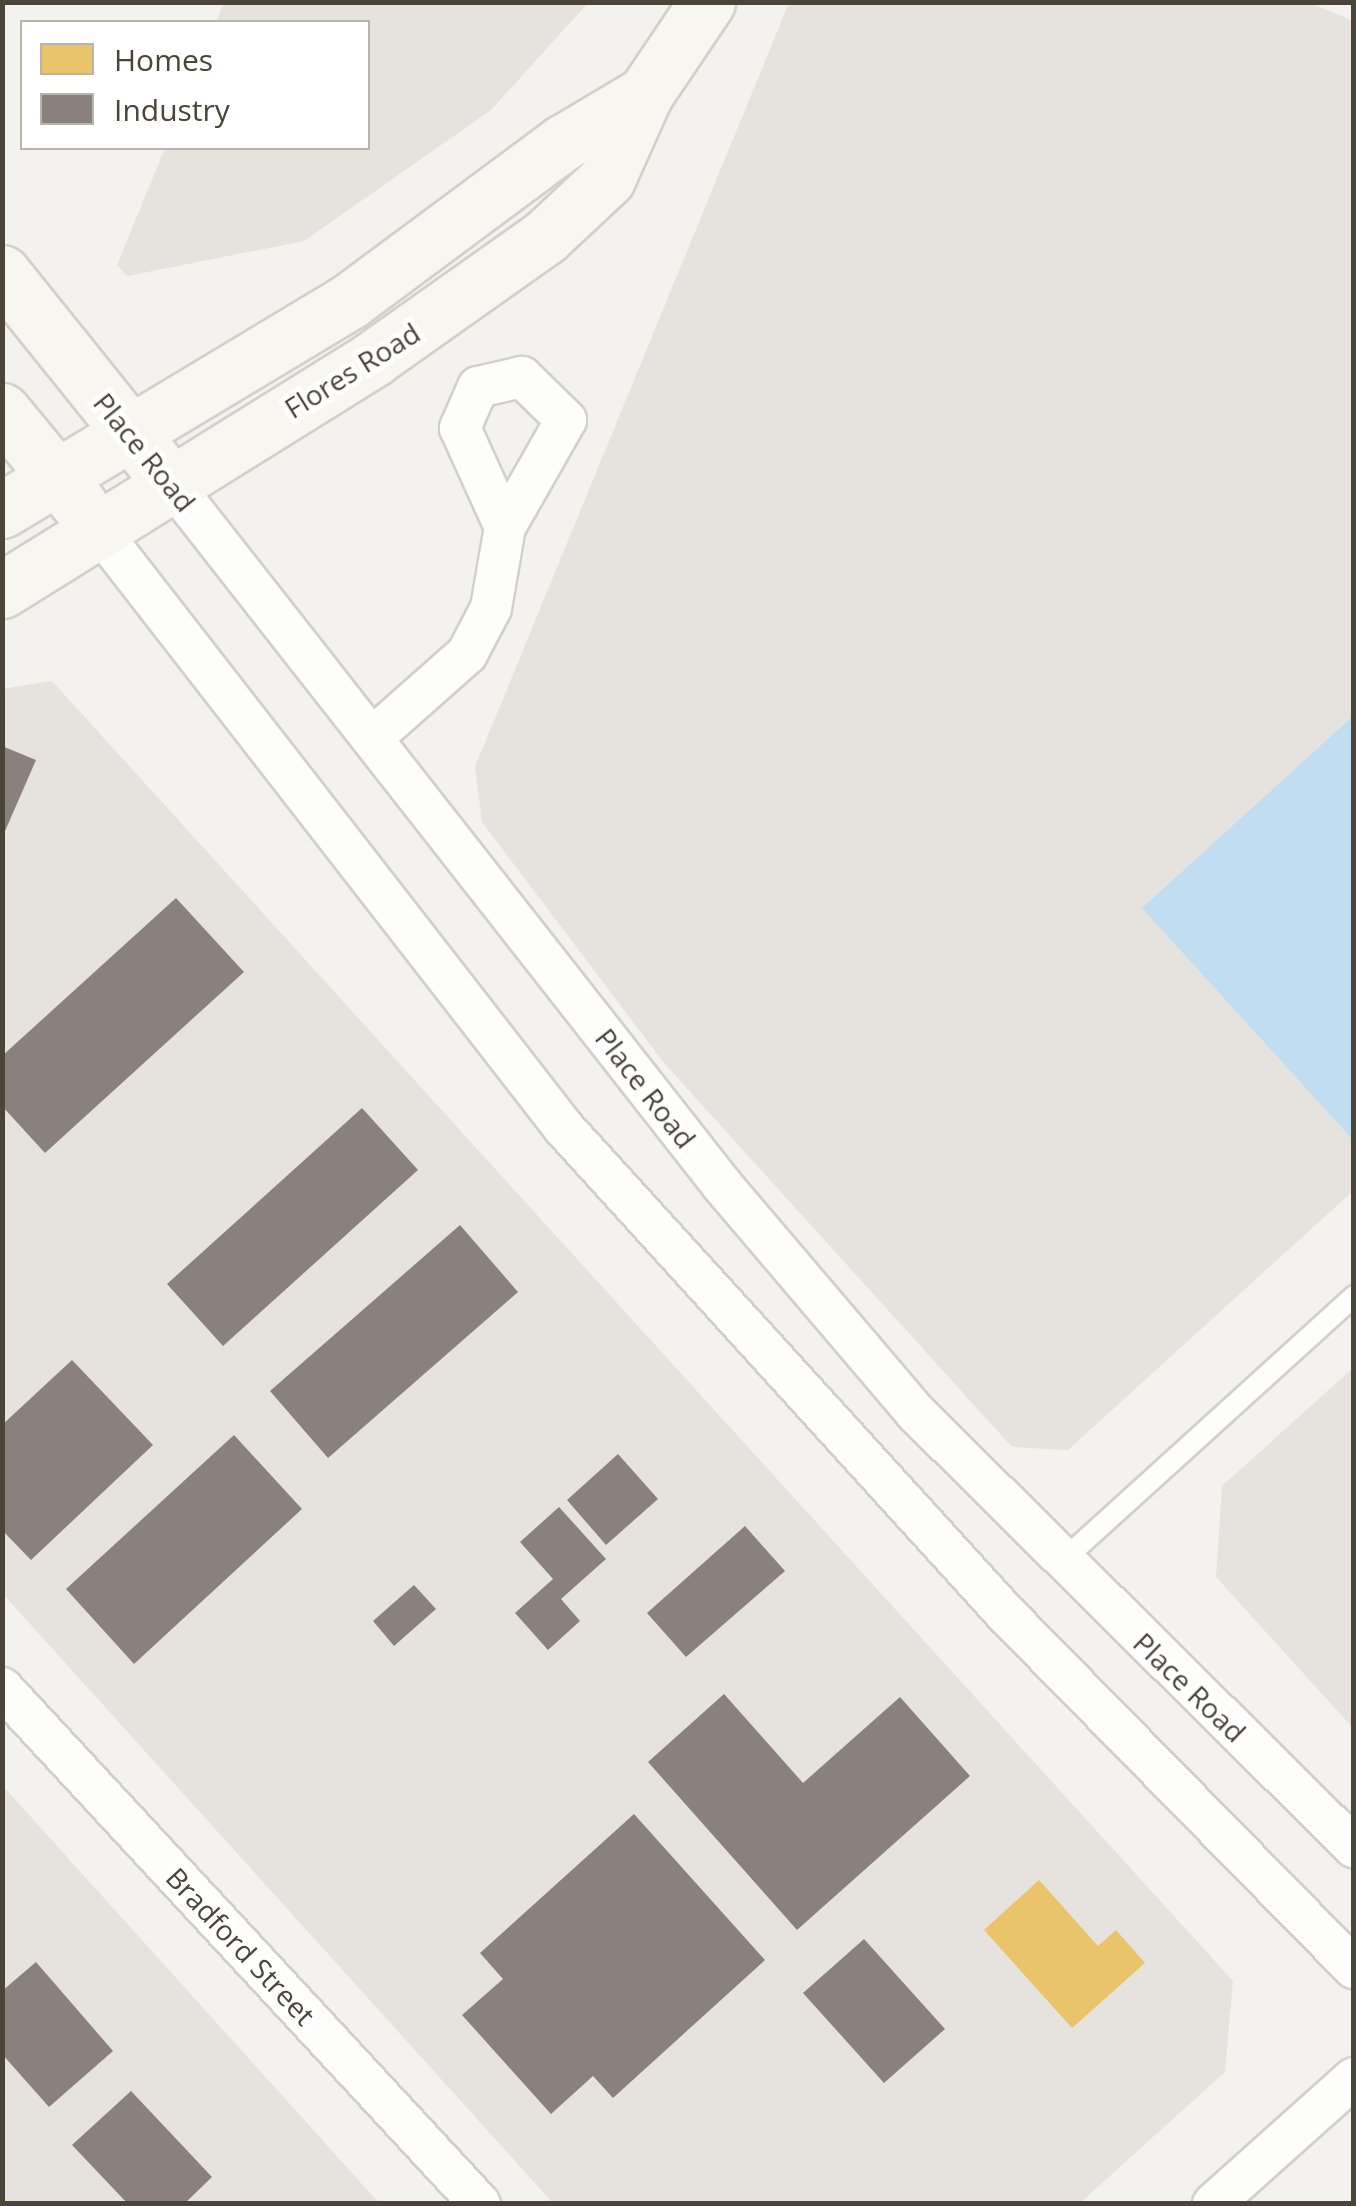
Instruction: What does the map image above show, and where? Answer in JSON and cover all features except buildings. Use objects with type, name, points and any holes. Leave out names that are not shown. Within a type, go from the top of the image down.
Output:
[{"type":"main road","name":"Flores Road","points":[[2,590],[172,484],[545,237],[607,179],[645,94],[708,2]]},
{"type":"main road","name":"Flores Road","points":[[2,510],[427,251],[564,142],[645,94]]},
{"type":"main road","name":"Place Road","points":[[2,273],[172,484]]},
{"type":"main road","points":[[2,410],[99,530]]},
{"type":"street","name":"Place Road","points":[[172,484],[722,1184],[916,1413],[1061,1562],[1354,1847]]},
{"type":"street","points":[[372,738],[467,654],[491,608],[504,527]]},
{"type":"street","points":[[99,530],[564,1128],[1006,1613],[1354,1968]]},
{"type":"street","name":"Bradford Street","points":[[2,1688],[480,2204]]},
{"type":"street","points":[[1213,2204],[1354,2078]]},
{"type":"lane","points":[[1061,1562],[1354,1296]]},
{"type":"shaded area","points":[[224,2],[588,3],[491,110],[304,241],[127,276],[117,265],[164,150],[370,150],[370,20],[217,20]]},
{"type":"shaded area","points":[[1308,2],[1353,21],[1353,716],[1143,908],[1353,1140],[1353,1191],[1068,1450],[1012,1447],[664,1063],[482,822],[475,767],[789,3]]},
{"type":"shaded area","points":[[52,681],[1233,1981],[1225,2072],[1080,2203],[553,2203],[3,1594],[2,689]]},
{"type":"shaded area","points":[[1353,1368],[1353,1728],[1216,1577],[1222,1486]]},
{"type":"shaded area","points":[[3,1786],[379,2203],[3,2203]]},
{"type":"water","points":[[1353,716],[1353,1140],[1142,908]]}]
